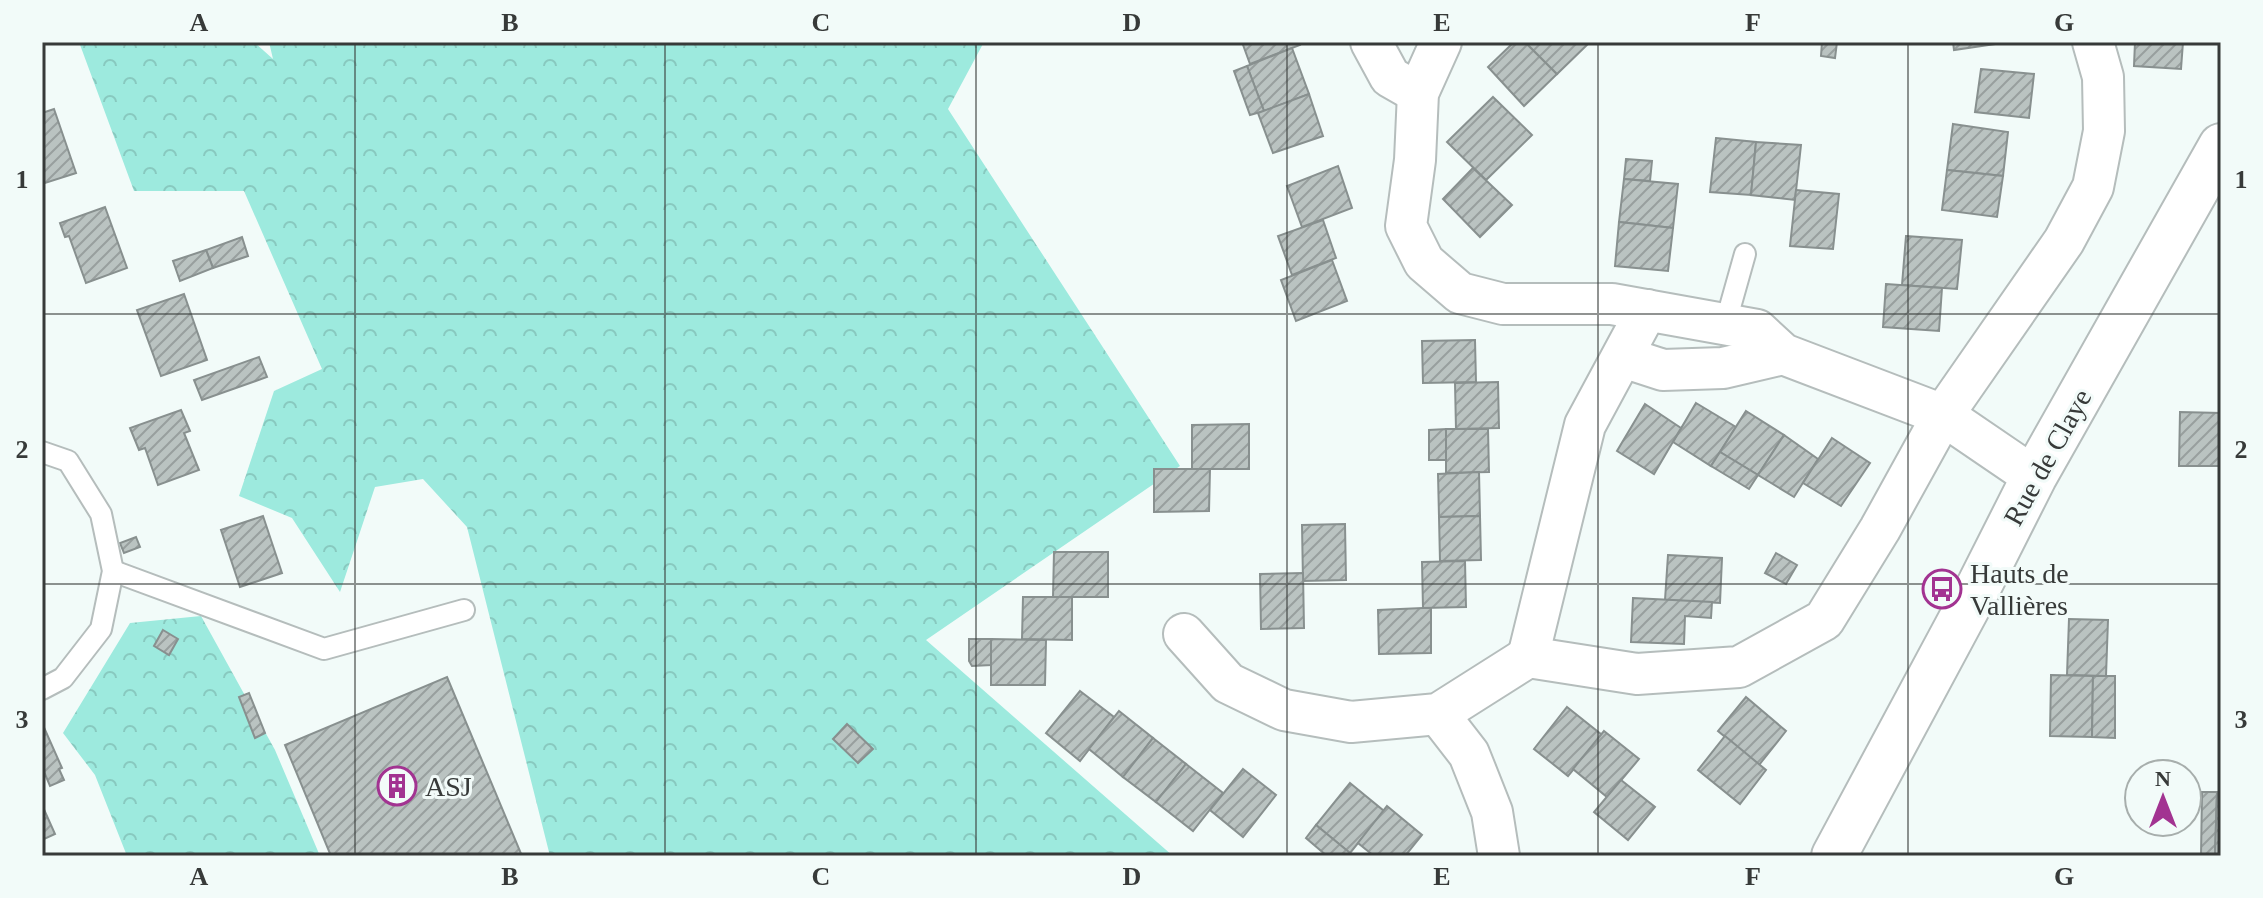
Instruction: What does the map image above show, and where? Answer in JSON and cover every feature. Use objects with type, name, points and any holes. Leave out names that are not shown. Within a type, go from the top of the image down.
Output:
[{"type":"street","points":[[1371,42],[1390,77],[1418,93]]},
{"type":"street","points":[[1441,42],[1418,93],[1415,160],[1406,226],[1424,262],[1460,293],[1503,304],[1612,304],[1757,330],[1783,354],[1943,415],[2034,477]]},
{"type":"street","points":[[1184,634],[1228,683],[1284,710],[1351,722],[1438,714],[1528,657],[1637,674],[1739,667],[1824,620],[1880,529],[1943,415],[2064,241],[2093,187],[2104,131],[2103,77],[2093,42]]},
{"type":"street","name":"Rue de Claye","points":[[1834,856],[2034,477],[2221,146]]},
{"type":"street","points":[[1528,657],[1585,425],[1647,310]]},
{"type":"street","points":[[1623,357],[1663,370],[1723,368],[1783,354]]},
{"type":"street","points":[[1438,714],[1469,754],[1492,812],[1499,856]]},
{"type":"lane","points":[[1725,325],[1745,254]]},
{"type":"lane","points":[[42,452],[68,461],[101,514],[113,571],[101,629],[63,678],[42,689]]},
{"type":"lane","points":[[113,571],[324,649],[464,610]]},
{"type":"green space","points":[[79,42],[254,42],[273,59],[269,42],[984,42],[948,109],[1180,466],[926,640],[1173,856],[550,856],[467,527],[423,479],[375,487],[340,592],[292,518],[239,496],[274,391],[322,369],[244,191],[134,191]]},
{"type":"green space","points":[[201,616],[275,750],[320,856],[127,856],[95,775],[63,733],[130,623]]},
{"type":"building","points":[[1242,42],[1299,42],[1300,45],[1250,64]]},
{"type":"building","points":[[1514,42],[1525,42],[1557,74],[1524,106],[1488,67]]},
{"type":"building","points":[[1525,42],[1587,42],[1589,43],[1557,74]]},
{"type":"building","points":[[1822,42],[1837,42],[1835,58],[1821,56]]},
{"type":"building","points":[[1953,42],[2009,42],[1954,50]]},
{"type":"building","points":[[2135,42],[2183,42],[2181,69],[2134,66]]},
{"type":"building","points":[[1292,48],[1309,94],[1264,111],[1247,66]]},
{"type":"building","points":[[1247,66],[1264,111],[1250,115],[1234,71]]},
{"type":"building","points":[[1981,69],[2034,74],[2029,118],[1975,112]]},
{"type":"building","points":[[1309,94],[1323,136],[1273,153],[1258,113]]},
{"type":"building","points":[[1493,97],[1532,135],[1486,180],[1447,142]]},
{"type":"building","points":[[54,109],[76,173],[42,184],[42,113]]},
{"type":"building","points":[[1953,124],[2008,132],[2003,176],[1947,170]]},
{"type":"building","points":[[1716,138],[1756,142],[1751,195],[1710,192]]},
{"type":"building","points":[[1756,142],[1801,145],[1795,200],[1751,195]]},
{"type":"building","points":[[1626,159],[1652,161],[1650,181],[1624,179]]},
{"type":"building","points":[[1338,166],[1352,208],[1302,227],[1287,186]]},
{"type":"building","points":[[1473,168],[1512,205],[1480,237],[1443,199]]},
{"type":"building","points":[[1947,170],[2003,176],[1997,217],[1942,210]]},
{"type":"building","points":[[1624,179],[1678,184],[1673,228],[1619,222]]},
{"type":"building","points":[[1796,190],[1839,194],[1833,249],[1790,246]]},
{"type":"building","points":[[105,207],[127,268],[86,283],[69,236],[65,237],[60,223]]},
{"type":"building","points":[[1323,220],[1336,258],[1292,275],[1278,236]]},
{"type":"building","points":[[1619,222],[1673,228],[1668,271],[1615,266]]},
{"type":"building","points":[[1906,236],[1962,240],[1957,289],[1902,285]]},
{"type":"building","points":[[242,237],[248,256],[213,268],[206,250]]},
{"type":"building","points":[[206,250],[213,268],[180,281],[173,261]]},
{"type":"building","points":[[1332,260],[1347,301],[1296,321],[1281,280]]},
{"type":"building","points":[[1886,284],[1942,288],[1939,331],[1883,327]]},
{"type":"building","points":[[184,294],[207,360],[161,376],[137,310]]},
{"type":"building","points":[[1475,340],[1476,382],[1423,383],[1422,341]]},
{"type":"building","points":[[259,357],[267,377],[202,400],[194,380]]},
{"type":"building","points":[[1498,382],[1499,428],[1456,429],[1455,383]]},
{"type":"building","points":[[1696,403],[1736,427],[1711,466],[1673,442]]},
{"type":"building","points":[[1645,404],[1681,428],[1654,474],[1617,451]]},
{"type":"building","points":[[181,410],[190,431],[184,433],[199,470],[158,485],[145,448],[139,450],[130,428]]},
{"type":"building","points":[[1746,411],[1784,435],[1758,475],[1720,452]]},
{"type":"building","points":[[2180,412],[2221,413],[2221,466],[2179,466]]},
{"type":"building","points":[[1249,424],[1249,469],[1192,469],[1192,425]]},
{"type":"building","points":[[1446,429],[1446,460],[1429,460],[1429,430]]},
{"type":"building","points":[[1446,429],[1488,429],[1489,472],[1446,473]]},
{"type":"building","points":[[1784,435],[1818,459],[1794,497],[1758,475]]},
{"type":"building","points":[[1832,438],[1870,463],[1841,506],[1803,483]]},
{"type":"building","points":[[1720,452],[1758,475],[1749,489],[1711,466]]},
{"type":"building","points":[[1154,469],[1210,469],[1209,511],[1154,512]]},
{"type":"building","points":[[1479,472],[1480,516],[1439,517],[1438,474]]},
{"type":"building","points":[[263,516],[282,573],[240,587],[221,530]]},
{"type":"building","points":[[1480,516],[1481,560],[1440,561],[1439,517]]},
{"type":"building","points":[[1345,524],[1346,580],[1303,581],[1302,525]]},
{"type":"building","points":[[136,537],[140,547],[124,553],[120,543]]},
{"type":"building","points":[[1054,552],[1108,552],[1108,597],[1053,597]]},
{"type":"building","points":[[1776,553],[1797,565],[1786,584],[1765,573]]},
{"type":"building","points":[[1668,555],[1722,558],[1720,603],[1665,600]]},
{"type":"building","points":[[1465,561],[1466,607],[1423,608],[1422,562]]},
{"type":"building","points":[[1303,573],[1304,628],[1261,629],[1260,574]]},
{"type":"building","points":[[1023,597],[1072,597],[1072,640],[1022,639]]},
{"type":"building","points":[[1633,598],[1712,602],[1711,618],[1685,616],[1684,644],[1631,642]]},
{"type":"building","points":[[1431,608],[1431,653],[1379,654],[1378,610]]},
{"type":"building","points":[[2069,619],[2108,620],[2106,676],[2067,675]]},
{"type":"building","points":[[163,630],[178,639],[169,655],[154,646]]},
{"type":"building","points":[[969,639],[991,639],[991,665],[972,666],[969,661]]},
{"type":"building","points":[[991,639],[1046,640],[1045,685],[991,685]]},
{"type":"building","points":[[2051,675],[2093,676],[2092,737],[2050,736]]},
{"type":"building","points":[[2093,676],[2115,676],[2115,738],[2092,737]]},
{"type":"building","name":"ASJ","points":[[447,677],[522,856],[331,856],[285,745]]},
{"type":"building","points":[[1080,691],[1114,717],[1080,761],[1046,733]]},
{"type":"building","points":[[249,693],[265,733],[255,738],[239,697]]},
{"type":"building","points":[[1746,697],[1786,731],[1759,765],[1718,731]]},
{"type":"building","points":[[1567,707],[1602,735],[1568,776],[1534,749]]},
{"type":"building","points":[[1119,711],[1153,738],[1123,777],[1089,749]]},
{"type":"building","points":[[42,723],[62,768],[59,769],[64,780],[50,786],[42,767]]},
{"type":"building","points":[[847,724],[873,749],[858,763],[833,739]]},
{"type":"building","points":[[1604,731],[1639,759],[1607,797],[1573,769]]},
{"type":"building","points":[[1725,736],[1766,770],[1740,804],[1698,770]]},
{"type":"building","points":[[1153,738],[1186,764],[1156,802],[1123,777]]},
{"type":"building","points":[[1186,764],[1223,793],[1193,831],[1156,802]]},
{"type":"building","points":[[1243,769],[1276,795],[1243,837],[1210,810]]},
{"type":"building","points":[[1621,780],[1655,807],[1628,840],[1594,812]]},
{"type":"building","points":[[1350,783],[1384,811],[1350,853],[1316,825]]},
{"type":"building","points":[[2203,792],[2217,792],[2215,856],[2201,856]]},
{"type":"building","points":[[2217,792],[2221,792],[2221,856],[2215,856]]},
{"type":"building","points":[[42,805],[55,834],[42,840]]},
{"type":"building","points":[[1387,806],[1422,835],[1405,856],[1374,856],[1358,843]]},
{"type":"building","points":[[1316,825],[1350,853],[1347,856],[1327,856],[1306,838]]},
{"type":"place","name":"Hauts de Vallières","points":[[1942,589]]},
{"type":"place","name":"ASJ","points":[[397,786]]}]
